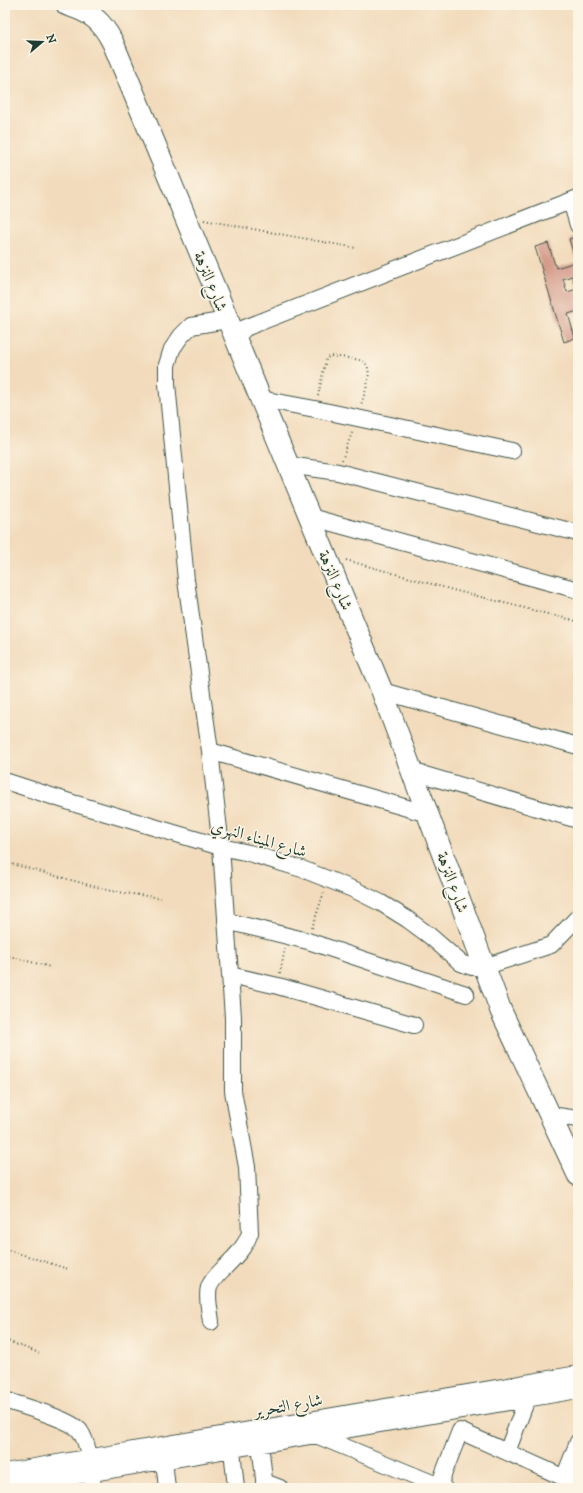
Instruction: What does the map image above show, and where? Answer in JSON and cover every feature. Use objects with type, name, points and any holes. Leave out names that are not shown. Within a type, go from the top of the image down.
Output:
[{"type":"main road","name":"شارع النزهة","points":[[68,5],[82,9],[95,17],[106,29],[113,43],[382,690],[501,1011],[578,1176]]},
{"type":"street","points":[[211,1322],[208,1302],[209,1287],[215,1277],[243,1248],[250,1233],[247,1167],[233,1091],[233,1017],[221,847],[210,751],[186,580],[167,384],[167,365],[172,349],[180,336],[191,326],[231,329],[245,328],[574,199],[578,225]]},
{"type":"street","points":[[261,400],[315,409],[512,451]]},
{"type":"street","points":[[288,465],[338,472],[578,533]]},
{"type":"street","points":[[310,517],[578,590]]},
{"type":"street","points":[[382,690],[578,746]]},
{"type":"street","points":[[210,751],[428,814]]},
{"type":"street","points":[[411,771],[578,820]]},
{"type":"street","name":"شارع الميناء النهري","points":[[5,781],[76,804],[221,847],[275,860],[328,879],[381,903],[430,936],[461,963],[472,967],[484,967]]},
{"type":"street","points":[[484,967],[551,945],[578,917]]},
{"type":"street","points":[[226,921],[308,941],[466,994]]},
{"type":"street","points":[[230,976],[278,986],[414,1025]]},
{"type":"street","points":[[550,1115],[578,1119]]},
{"type":"street","name":"شارع التحرير","points":[[5,1472],[91,1473],[232,1442],[578,1374]]},
{"type":"street","name":"شارع التحرير","points":[[259,1437],[316,1435],[578,1390]]},
{"type":"street","points":[[507,1452],[527,1399]]},
{"type":"street","points":[[5,1400],[71,1424],[79,1430],[85,1440],[91,1473]]},
{"type":"street","points":[[316,1435],[440,1487],[460,1431],[472,1408]]},
{"type":"street","points":[[460,1431],[571,1481],[578,1442]]},
{"type":"street","points":[[259,1437],[264,1485],[280,1488]]},
{"type":"street","points":[[232,1442],[236,1488]]},
{"type":"street","name":"شارع التحرير","points":[[5,1488],[164,1460],[232,1442]]},
{"type":"street","points":[[164,1460],[167,1488]]},
{"type":"path","points":[[570,5],[578,7]]},
{"type":"path","points":[[185,216],[356,248]]},
{"type":"path","points":[[315,409],[326,359],[330,356],[363,361],[368,366],[370,371],[357,418],[338,472]]},
{"type":"path","points":[[325,555],[453,590],[576,621]]},
{"type":"path","points":[[5,862],[111,891],[161,898]]},
{"type":"path","points":[[308,941],[328,879]]},
{"type":"path","points":[[278,986],[288,936]]},
{"type":"path","points":[[5,955],[50,967]]},
{"type":"path","points":[[5,1249],[68,1269]]},
{"type":"path","points":[[5,1340],[39,1353]]},
{"type":"building","points":[[578,236],[578,311],[568,314],[575,338],[564,342],[535,247],[548,243],[556,268],[576,262],[569,239]],"holes":[[[572,276],[577,289],[567,292],[563,279]]]}]
